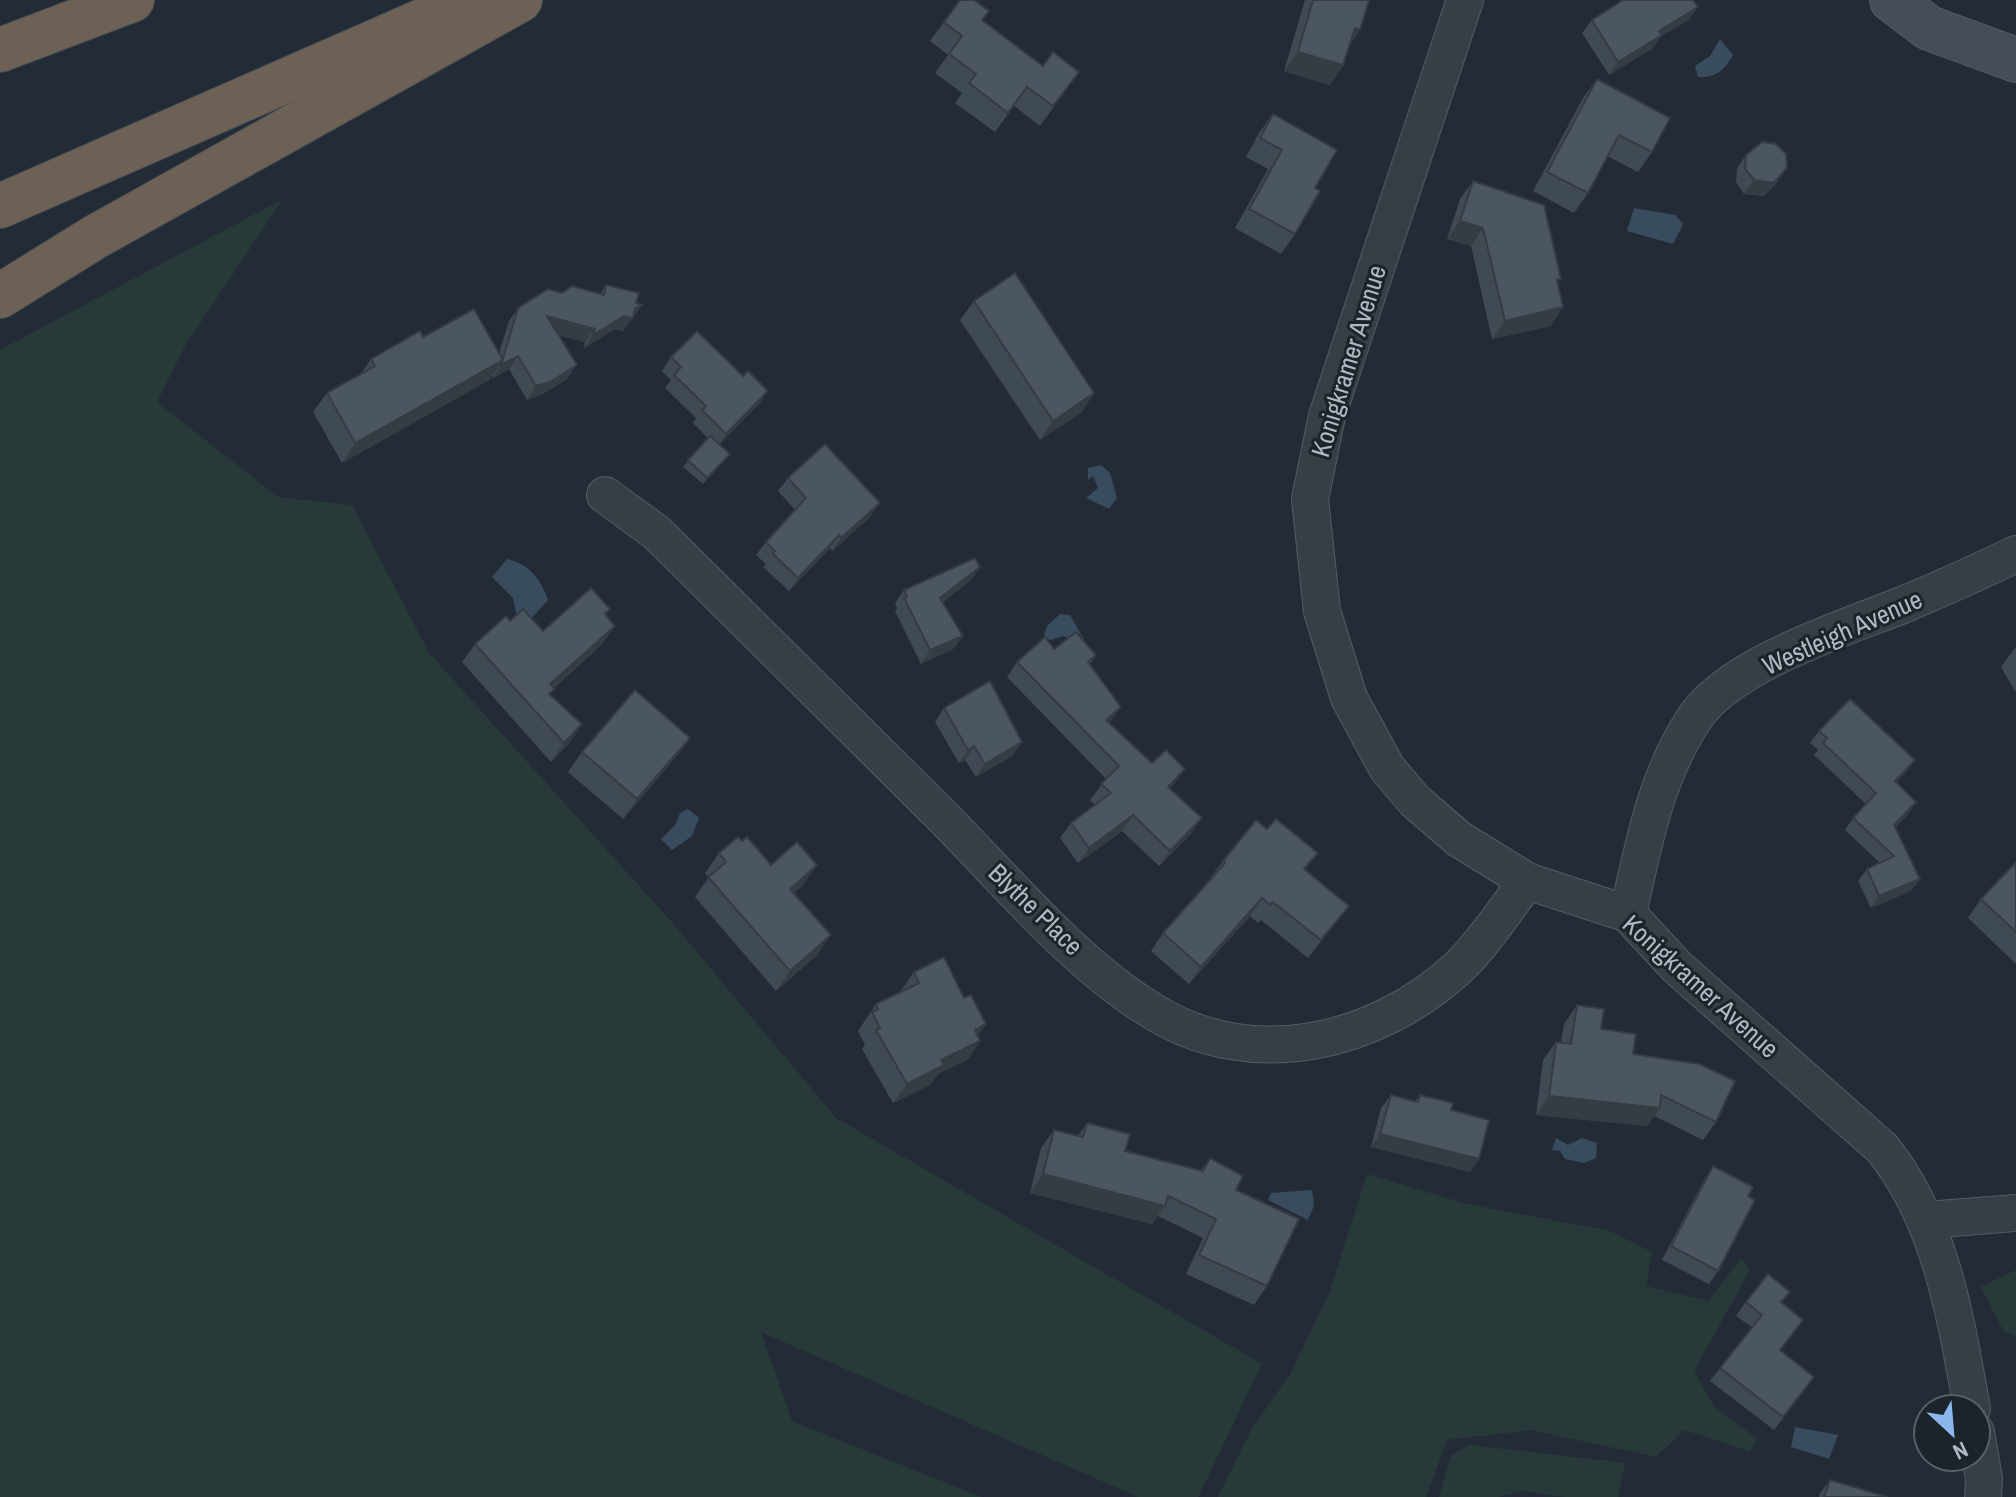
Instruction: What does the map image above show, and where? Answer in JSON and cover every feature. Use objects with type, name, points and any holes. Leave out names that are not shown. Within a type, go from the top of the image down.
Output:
[{"type":"highway","points":[[0,50],[132,0]]},
{"type":"highway","points":[[0,206],[470,0]]},
{"type":"highway","points":[[0,296],[95,237],[520,0]]},
{"type":"street","name":"Konigkramer Avenue","points":[[1465,0],[1327,416],[1310,499],[1314,561],[1322,611],[1349,698],[1387,768],[1415,801],[1459,839],[1527,881],[1628,914],[1677,967],[1882,1148],[1906,1177],[1927,1220],[1960,1343],[1969,1393]]},
{"type":"street","points":[[1892,0],[1929,28],[2016,60]]},
{"type":"street","name":"Blythe Place","points":[[605,495],[657,533],[1071,945],[1153,1012],[1205,1037],[1277,1046],[1326,1041],[1369,1025],[1417,1000],[1460,966],[1527,881]]},
{"type":"street","name":"Westleigh Avenue","points":[[1628,914],[1652,808],[1671,761],[1695,717],[1737,679],[1792,650],[1955,584],[2016,554]]},
{"type":"street","points":[[1927,1220],[2016,1213]]},
{"type":"street","points":[[1983,1473],[1983,1497]]},
{"type":"green space","points":[[283,199],[185,346],[157,402],[278,497],[352,505],[429,653],[670,920],[836,1118],[1262,1364],[1198,1497],[1138,1497],[761,1332],[792,1421],[982,1497],[0,1497],[0,350]]},
{"type":"green space","points":[[1367,1174],[1467,1204],[1610,1231],[1652,1252],[1646,1286],[1708,1301],[1741,1258],[1750,1270],[1694,1371],[1714,1407],[1757,1439],[1750,1451],[1684,1430],[1656,1457],[1531,1430],[1447,1440],[1426,1497],[1218,1497],[1252,1428],[1289,1376],[1329,1294]]},
{"type":"green space","points":[[2016,1270],[2016,1336],[2004,1332],[1981,1287]]},
{"type":"green space","points":[[1470,1445],[1625,1463],[1618,1497],[1565,1497],[1522,1491],[1498,1497],[1439,1497],[1451,1455]]},
{"type":"water","points":[[1720,39],[1733,55],[1719,72],[1698,77],[1695,66],[1710,56]]},
{"type":"water","points":[[1634,208],[1675,215],[1683,224],[1673,244],[1627,231]]},
{"type":"water","points":[[1101,465],[1110,473],[1117,498],[1109,509],[1086,498],[1098,488],[1093,476],[1088,480],[1088,468]]},
{"type":"water","points":[[507,559],[528,569],[545,592],[548,600],[531,619],[516,613],[513,598],[492,577]]},
{"type":"water","points":[[1060,614],[1070,615],[1085,641],[1080,646],[1064,636],[1050,640],[1044,636],[1047,626]]},
{"type":"water","points":[[688,809],[699,818],[692,836],[672,850],[661,839],[676,824],[680,813]]},
{"type":"water","points":[[1556,1138],[1568,1145],[1582,1138],[1597,1143],[1596,1158],[1584,1163],[1565,1159],[1560,1151],[1552,1150]]},
{"type":"water","points":[[1312,1190],[1314,1206],[1308,1220],[1268,1200],[1271,1193]]},
{"type":"water","points":[[1795,1427],[1838,1435],[1829,1459],[1791,1447]]},
{"type":"building","points":[[960,0],[974,0],[989,11],[982,20],[1043,66],[1053,52],[1079,72],[1053,106],[1027,87],[1008,113],[969,83],[976,74],[949,54],[962,36],[944,22]]},
{"type":"building","points":[[1313,0],[1369,0],[1360,30],[1355,28],[1343,65],[1298,52]]},
{"type":"building","points":[[1623,0],[1693,0],[1698,7],[1659,31],[1662,35],[1618,62],[1592,20]]},
{"type":"building","points":[[1597,79],[1670,118],[1652,152],[1619,135],[1588,193],[1547,172]]},
{"type":"building","points":[[1273,114],[1337,150],[1315,188],[1320,191],[1295,234],[1249,209],[1282,150],[1260,138]]},
{"type":"building","points":[[1762,142],[1776,144],[1786,154],[1787,168],[1774,183],[1754,180],[1745,169],[1746,155]]},
{"type":"building","points":[[1473,181],[1544,205],[1561,279],[1557,280],[1563,307],[1505,321],[1483,228],[1460,221]]},
{"type":"building","points":[[1015,273],[1094,393],[1053,421],[974,301]]},
{"type":"building","points":[[606,285],[639,293],[636,303],[642,305],[635,309],[633,318],[624,316],[593,335],[595,329],[547,316],[577,365],[550,382],[536,386],[518,356],[501,365],[518,308],[548,289],[562,293],[572,286],[604,295]]},
{"type":"building","points":[[474,309],[503,360],[355,443],[327,393],[375,366],[371,359],[420,331],[423,337]]},
{"type":"building","points":[[697,331],[743,376],[748,371],[768,391],[726,434],[702,410],[706,406],[674,375],[681,367],[671,357]]},
{"type":"building","points":[[710,436],[730,454],[707,478],[688,460]]},
{"type":"building","points":[[825,444],[880,503],[841,538],[839,535],[798,578],[773,554],[775,551],[766,542],[806,498],[788,478]]},
{"type":"building","points":[[975,558],[980,567],[940,598],[963,636],[930,650],[904,598],[907,597],[904,590]]},
{"type":"building","points":[[591,588],[610,609],[605,614],[615,626],[550,684],[555,689],[549,694],[582,724],[564,743],[475,644],[506,616],[510,621],[523,609],[543,631]]},
{"type":"building","points":[[1076,632],[1096,655],[1088,662],[1121,707],[1106,720],[1152,763],[1166,750],[1185,769],[1168,787],[1202,818],[1170,851],[1133,815],[1089,848],[1071,823],[1111,793],[1101,784],[1119,766],[1017,662],[1045,637],[1054,649]]},
{"type":"building","points":[[990,681],[1022,742],[985,764],[974,746],[968,750],[944,708]]},
{"type":"building","points":[[635,690],[690,738],[637,799],[582,752]]},
{"type":"building","points":[[1850,699],[1915,760],[1895,781],[1916,802],[1894,825],[1920,879],[1879,896],[1867,869],[1894,856],[1853,818],[1876,793],[1823,743],[1827,738],[1819,731]]},
{"type":"building","points":[[1276,819],[1318,853],[1304,869],[1349,906],[1321,940],[1273,902],[1270,905],[1262,898],[1201,967],[1163,933],[1225,863],[1223,861],[1256,820],[1267,829]]},
{"type":"building","points":[[738,837],[742,841],[747,837],[771,865],[797,842],[817,865],[790,889],[831,935],[790,971],[708,877],[726,862],[719,853]]},
{"type":"building","points":[[2016,862],[2016,932],[1981,899]]},
{"type":"building","points":[[944,957],[964,998],[971,995],[986,1024],[975,1030],[980,1041],[941,1060],[944,1065],[907,1084],[876,1030],[880,1028],[872,1012],[878,1009],[876,1004],[919,983],[914,972]]},
{"type":"building","points":[[1577,1005],[1604,1009],[1601,1029],[1636,1034],[1633,1054],[1699,1064],[1735,1081],[1716,1122],[1661,1095],[1660,1108],[1549,1096],[1556,1042],[1571,1044]]},
{"type":"building","points":[[1391,1095],[1418,1102],[1420,1095],[1453,1103],[1451,1110],[1489,1120],[1479,1159],[1380,1134]]},
{"type":"building","points":[[1087,1123],[1130,1134],[1125,1151],[1203,1171],[1210,1158],[1243,1176],[1236,1190],[1299,1219],[1267,1286],[1199,1255],[1216,1219],[1168,1196],[1165,1206],[1043,1174],[1054,1130],[1083,1137]]},
{"type":"building","points":[[1713,1166],[1753,1187],[1748,1196],[1755,1200],[1718,1271],[1671,1246]]},
{"type":"building","points":[[1768,1274],[1790,1292],[1781,1302],[1803,1320],[1780,1350],[1814,1377],[1783,1417],[1720,1368],[1762,1315],[1746,1302]]},
{"type":"building","points":[[1830,1480],[1888,1497],[1824,1497]]}]
